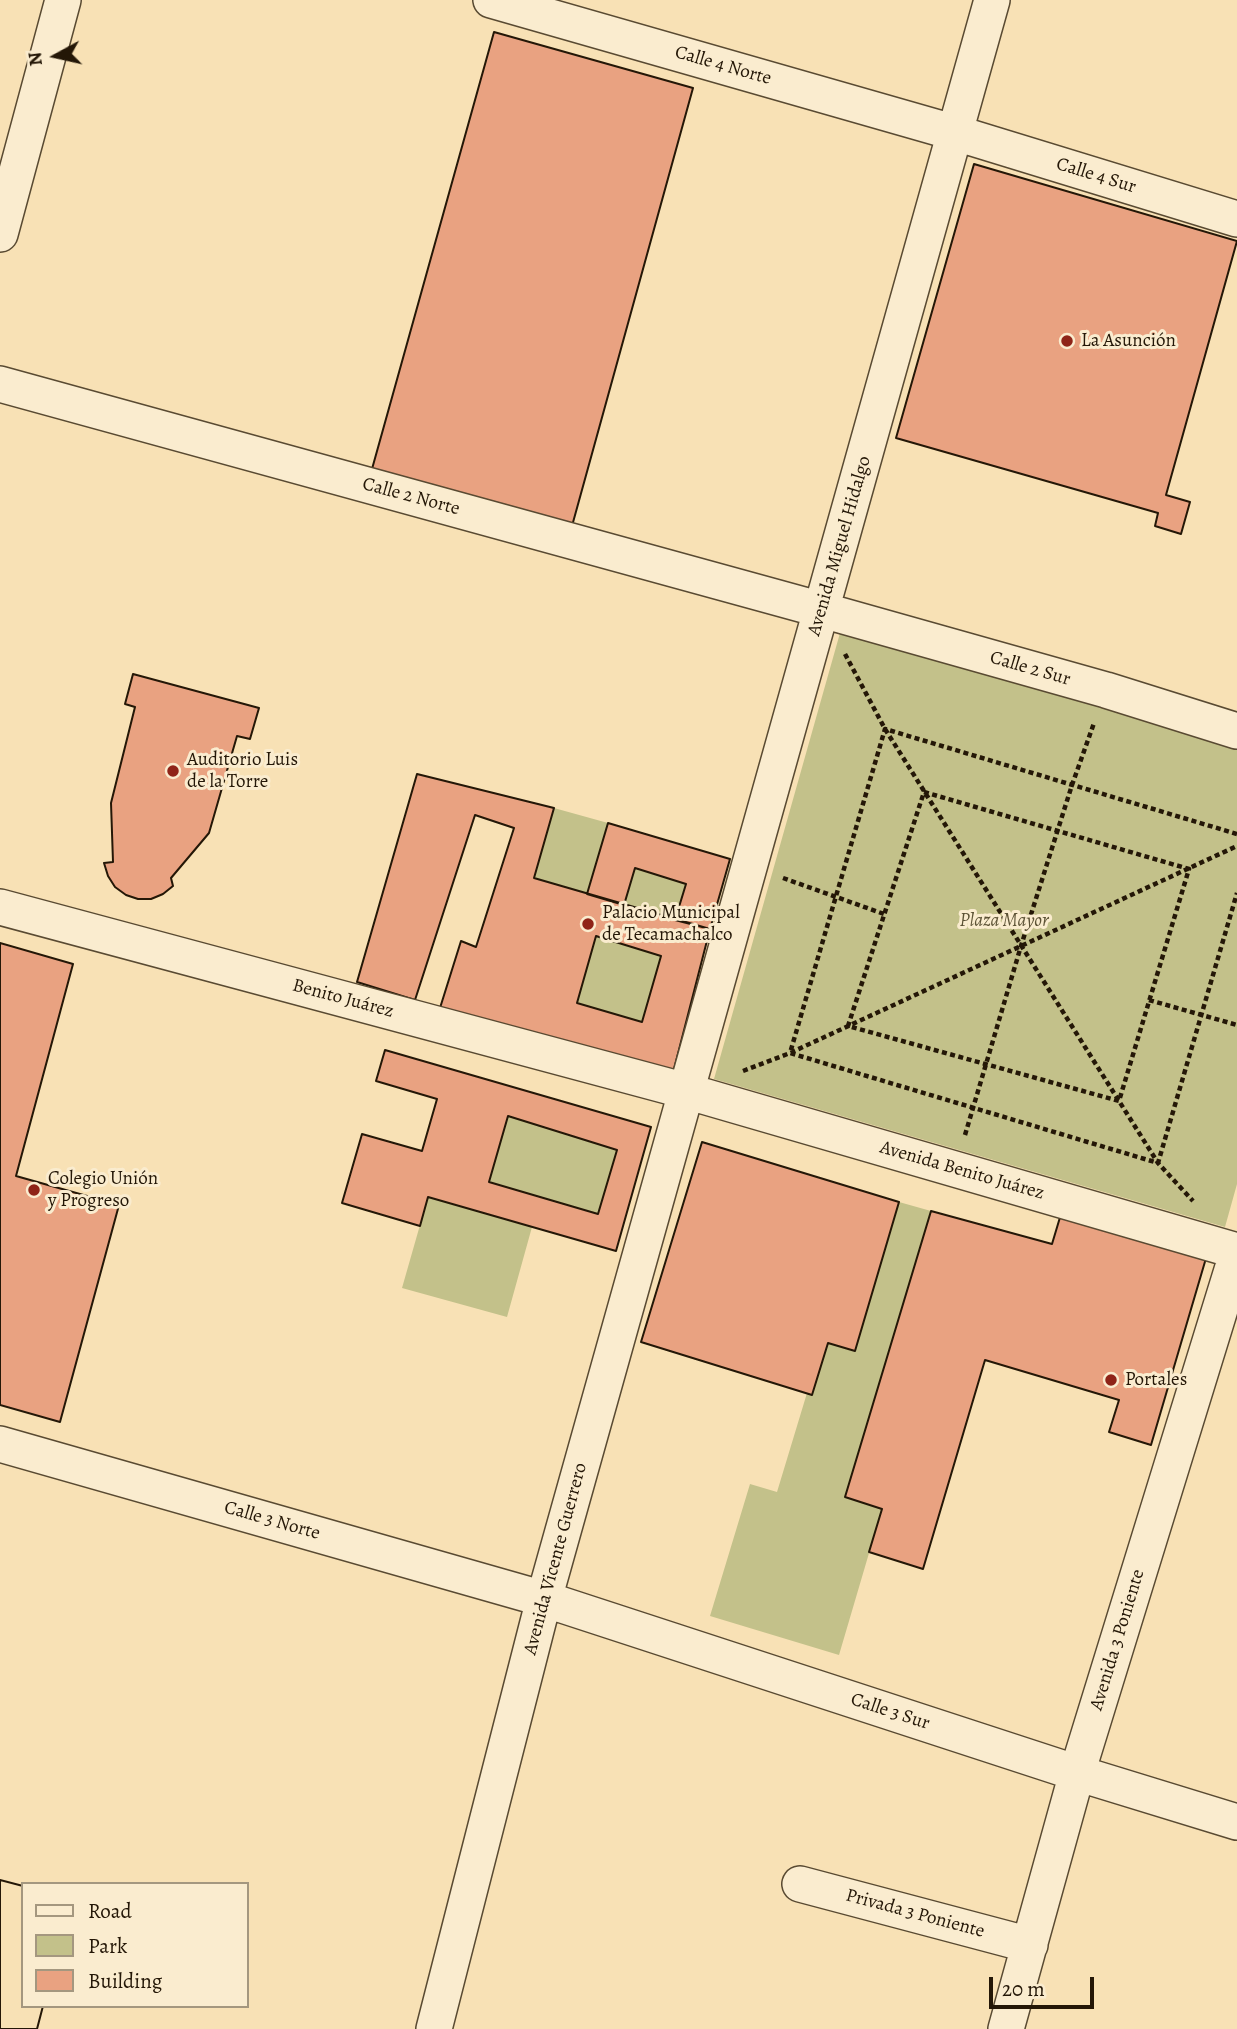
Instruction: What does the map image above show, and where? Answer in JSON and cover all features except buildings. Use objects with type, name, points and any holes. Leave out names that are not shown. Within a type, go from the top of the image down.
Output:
[{"type":"street","points":[[0,234],[63,0]]},
{"type":"street","name":"Calle 4 Norte","points":[[491,0],[956,133]]},
{"type":"street","name":"Avenida Miguel Hidalgo","points":[[686,1091],[992,0]]},
{"type":"street","name":"Calle 4 Sur","points":[[956,133],[1237,219]]},
{"type":"street","name":"Calle 2 Norte","points":[[0,384],[822,610]]},
{"type":"street","name":"Calle 2 Sur","points":[[822,610],[1237,731]]},
{"type":"street","name":"Benito Juárez","points":[[0,907],[686,1091]]},
{"type":"street","name":"Avenida Benito Juárez","points":[[686,1091],[1237,1253]]},
{"type":"street","name":"Avenida Vicente Guerrero","points":[[435,2029],[544,1599],[686,1091]]},
{"type":"street","name":"Avenida 3 Poniente","points":[[1006,2029],[1077,1773],[1237,1253]]},
{"type":"street","name":"Calle 3 Norte","points":[[0,1444],[544,1599]]},
{"type":"street","name":"Calle 3 Sur","points":[[544,1599],[1077,1773],[1237,1822]]},
{"type":"street","name":"Privada 3 Poniente","points":[[800,1884],[1030,1945]]},
{"type":"path","points":[[822,610],[885,729],[924,792],[1158,1163],[1193,1202]]},
{"type":"path","points":[[954,1169],[1072,785],[1106,691]]},
{"type":"path","points":[[885,729],[1237,834]]},
{"type":"path","points":[[790,1054],[885,729]]},
{"type":"path","points":[[924,792],[1189,869]]},
{"type":"path","points":[[848,1026],[924,792]]},
{"type":"path","points":[[738,1072],[790,1054],[1237,846]]},
{"type":"path","points":[[750,867],[884,914]]},
{"type":"path","points":[[1119,1101],[1189,869]]},
{"type":"path","points":[[1158,1163],[1237,893]]},
{"type":"path","points":[[1149,1000],[1237,1025]]},
{"type":"path","points":[[848,1026],[1119,1101]]},
{"type":"path","points":[[790,1054],[1158,1163]]},
{"type":"green space","name":"Plaza Mayor","points":[[840,633],[1237,746],[1237,1184],[1225,1227],[714,1079]]},
{"type":"green space","points":[[554,808],[608,823],[587,894],[534,878]]},
{"type":"green space","points":[[635,868],[686,884],[675,920],[624,905]]},
{"type":"green space","points":[[596,936],[661,956],[642,1022],[577,1003]]},
{"type":"green space","points":[[508,1116],[617,1150],[598,1214],[489,1182]]},
{"type":"green space","points":[[428,1197],[532,1227],[507,1317],[402,1288]]},
{"type":"green space","points":[[899,1202],[931,1211],[845,1497],[882,1509],[839,1655],[710,1616],[750,1484],[777,1492],[807,1393],[812,1395],[828,1343],[855,1351]]},
{"type":"place","name":"La Asunción","points":[[1067,341]]},
{"type":"place","name":"Auditorio Luis de la Torre","points":[[173,771]]},
{"type":"place","name":"Palacio Municipal de Tecamachalco","points":[[588,924]]},
{"type":"place","name":"Colegio Unión y Progreso","points":[[34,1190]]},
{"type":"place","name":"Portales","points":[[1111,1380]]}]
